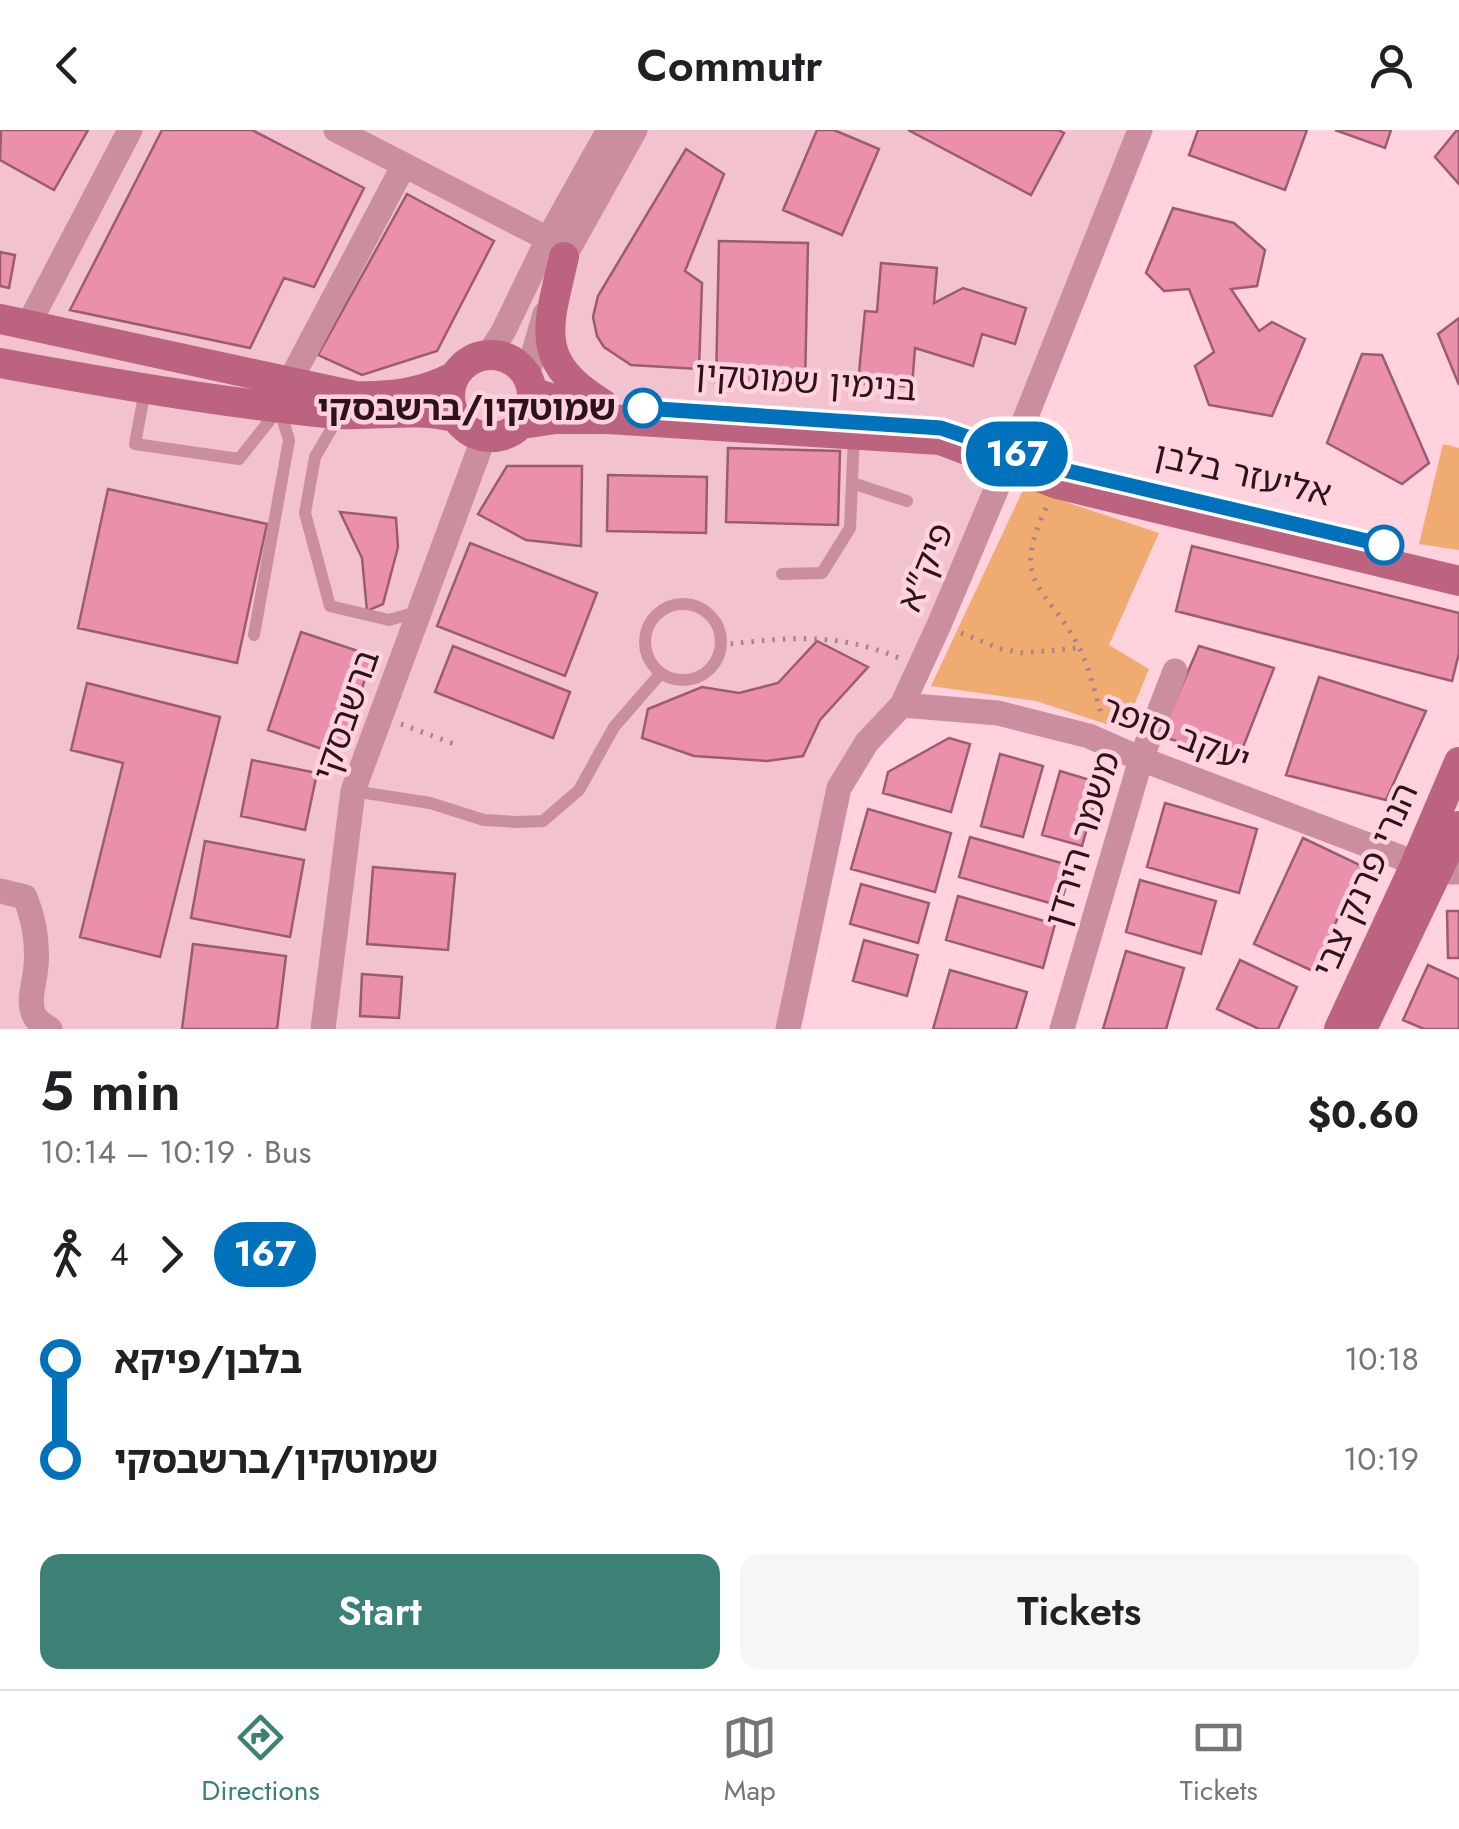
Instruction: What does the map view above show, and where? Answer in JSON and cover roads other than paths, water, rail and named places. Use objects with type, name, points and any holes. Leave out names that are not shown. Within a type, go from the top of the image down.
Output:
[{"type":"street","points":[[130,130],[14,322],[285,395],[340,415],[428,412],[457,418]]},
{"type":"street","points":[[336,130],[556,248]]},
{"type":"street","points":[[455,376],[450,398],[457,418],[468,430],[484,437],[505,436],[522,424],[532,404],[530,384],[556,248],[609,130]]},
{"type":"street","points":[[488,355],[635,130]]},
{"type":"street","name":"פיק\"א","points":[[788,1029],[839,788],[867,742],[902,705],[920,667],[1009,459],[1140,130]]},
{"type":"street","points":[[285,395],[404,165]]},
{"type":"street","points":[[556,248],[548,326],[555,360],[582,392],[606,406]]},
{"type":"street","points":[[0,363],[145,390],[285,395],[317,389],[355,396],[389,396],[435,386],[455,376],[469,362],[488,355],[514,362],[530,384]]},
{"type":"street","name":"בנימין שמוטקין","points":[[530,384],[562,402],[941,428],[1009,459]]},
{"type":"street","name":"בנימין שמוטקין","points":[[522,424],[608,419],[940,440],[1009,459]]},
{"type":"street","name":"ברשבסקי","points":[[323,1029],[353,791],[484,437]]},
{"type":"street","name":"אליעזר בלבן","points":[[1009,459],[1057,484],[1459,580]]},
{"type":"street","name":"אליעזר בלבן","points":[[1009,459],[1459,563]]},
{"type":"street","name":"משמר הירדן","points":[[1062,1029],[1141,760],[1176,672]]},
{"type":"street","name":"יעקב סופר","points":[[902,705],[998,713],[1089,736],[1141,760],[1438,869]]},
{"type":"street","name":"הנרי פרנק צבי","points":[[1339,1029],[1438,869],[1459,762]]},
{"type":"street","name":"הנרי פרנק צבי","points":[[1362,1029],[1459,826]]},
{"type":"street","points":[[0,890],[25,897],[32,915],[36,965],[31,997],[34,1016],[50,1029]]},
{"type":"lane","points":[[145,390],[135,444],[239,459],[285,395]]},
{"type":"lane","points":[[254,635],[289,440],[285,395]]},
{"type":"lane","points":[[340,415],[315,457],[304,514],[330,606],[389,620],[419,612]]},
{"type":"lane","points":[[782,574],[822,573],[850,528],[854,435]]},
{"type":"lane","points":[[852,483],[907,501]]},
{"type":"lane","points":[[693,605],[705,611],[719,632],[717,658],[698,676],[686,680],[661,673],[652,665],[644,642],[652,620],[670,606],[693,605]]},
{"type":"lane","points":[[353,791],[430,803],[484,820],[544,820],[579,790],[614,727],[661,673]]},
{"type":"place","name":"שמוטקין/ברשבסקי","points":[[643,408]]}]
